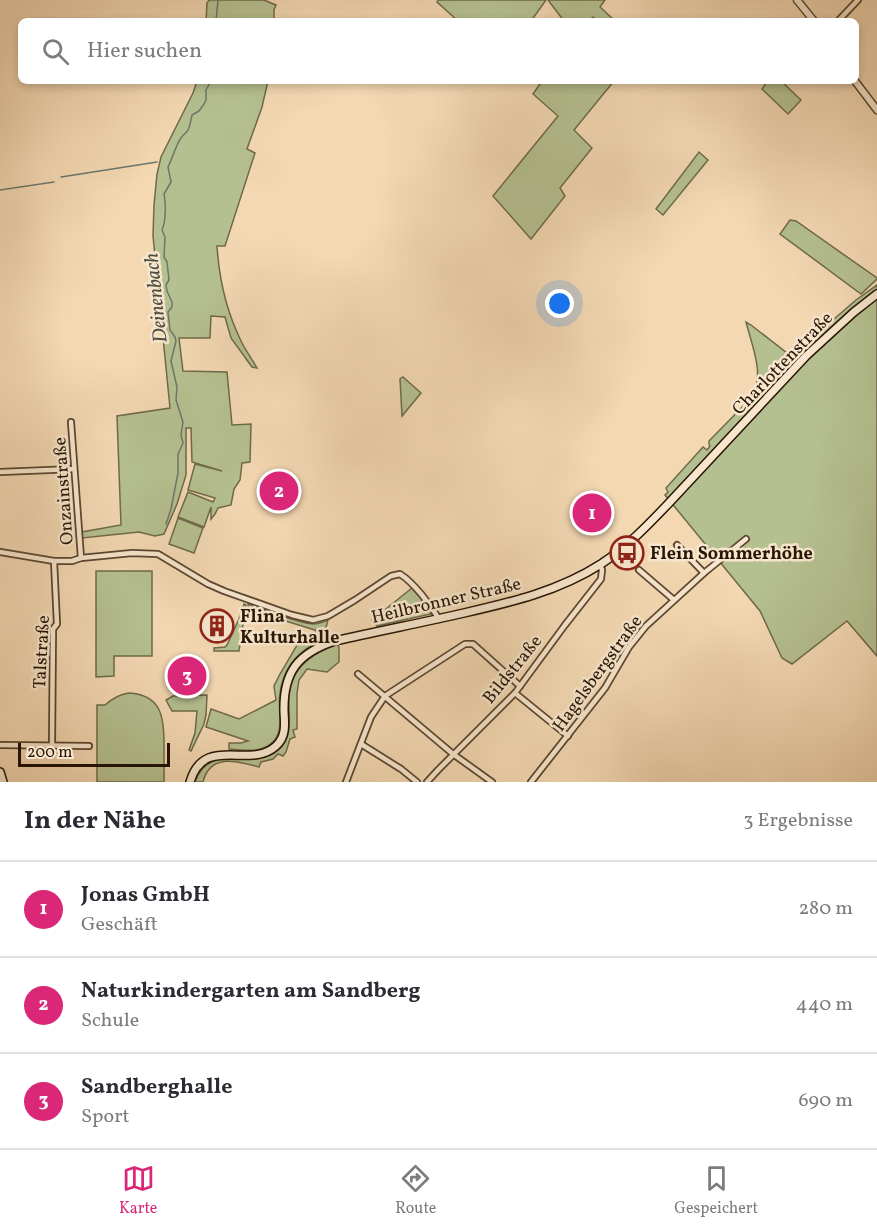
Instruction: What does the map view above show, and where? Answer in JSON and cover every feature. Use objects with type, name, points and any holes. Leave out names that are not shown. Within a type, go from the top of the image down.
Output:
[{"type":"main road","name":"Charlottenstraße","points":[[713,457],[806,356],[877,294]]},
{"type":"main road","name":"Heilbronner Straße","points":[[190,782],[197,767],[212,756],[257,755],[266,753],[278,744],[284,733],[284,695],[287,681],[298,661],[319,646],[509,602],[562,585],[625,547],[713,457]]},
{"type":"street","points":[[797,0],[812,18]]},
{"type":"street","points":[[841,18],[858,0]]},
{"type":"street","points":[[857,84],[877,110]]},
{"type":"street","name":"Onzainstraße","points":[[71,422],[81,558]]},
{"type":"street","points":[[0,472],[74,469]]},
{"type":"street","name":"Hagelsbergstraße","points":[[531,782],[605,688],[629,647],[646,626],[704,573],[746,539]]},
{"type":"street","points":[[677,545],[704,573]]},
{"type":"street","points":[[0,552],[54,561],[72,561],[132,552],[158,554],[212,586],[292,615],[313,620],[328,616],[391,576],[400,574],[408,580],[439,618]]},
{"type":"street","name":"Talstraße","points":[[52,745],[53,629],[57,624],[54,561]]},
{"type":"street","name":"Bildstraße","points":[[427,782],[515,693],[601,579],[600,564]]},
{"type":"street","points":[[639,570],[674,600]]},
{"type":"street","points":[[346,782],[371,717],[385,696],[465,644],[473,644],[520,686]]},
{"type":"street","points":[[358,674],[453,754],[492,782]]},
{"type":"street","points":[[515,693],[567,736]]},
{"type":"street","points":[[0,738],[0,745],[89,746]]},
{"type":"street","points":[[361,744],[417,782]]},
{"type":"green space","points":[[209,0],[264,0],[276,5],[274,18],[206,18]]},
{"type":"green space","points":[[438,0],[546,0],[533,18],[455,18],[437,2]]},
{"type":"green space","points":[[548,0],[605,0],[600,7],[612,18],[593,17],[562,18]]},
{"type":"green space","points":[[196,84],[267,84],[247,149],[255,153],[225,246],[217,246],[228,308],[242,343],[257,368],[252,367],[231,338],[225,317],[211,316],[210,338],[179,338],[183,371],[227,372],[232,425],[251,424],[250,462],[242,463],[240,480],[234,489],[231,505],[218,508],[211,519],[211,507],[204,527],[178,517],[188,492],[213,502],[215,498],[188,490],[195,464],[222,471],[192,462],[191,428],[186,428],[186,475],[164,534],[155,536],[139,532],[82,538],[82,532],[121,525],[117,416],[170,408],[153,236],[154,205],[161,157]]},
{"type":"green space","points":[[540,84],[612,84],[574,130],[592,148],[560,188],[565,196],[531,239],[493,196],[558,116],[533,94]]},
{"type":"green space","points":[[766,84],[784,84],[801,100],[788,114],[762,89]]},
{"type":"green space","points":[[699,152],[708,160],[663,215],[656,209]]},
{"type":"green space","points":[[790,220],[796,221],[877,278],[876,280],[861,294],[780,234]]},
{"type":"green space","points":[[877,285],[877,656],[847,621],[792,664],[782,658],[760,611],[665,495],[668,492],[666,488],[703,447],[707,450],[710,446],[709,441],[752,397],[756,388],[757,369],[746,322],[791,356],[856,300]]},
{"type":"green space","points":[[403,377],[421,393],[402,416],[400,379]]},
{"type":"green space","points":[[178,518],[203,528],[194,553],[169,544]]},
{"type":"green space","points":[[96,571],[152,571],[152,656],[114,656],[114,676],[96,677]]},
{"type":"green space","points":[[412,588],[431,610],[431,614],[377,626],[372,620]]},
{"type":"green space","points":[[244,604],[246,605],[239,651],[214,651],[214,648],[227,645]]},
{"type":"green space","points":[[248,604],[307,623],[318,624],[328,620],[324,635],[338,635],[318,642],[301,653],[284,676],[279,700],[280,728],[275,740],[260,749],[229,749],[229,743],[248,741],[206,727],[211,709],[239,719],[276,700],[274,686],[300,640],[318,631],[260,613],[249,616]]},
{"type":"green space","points":[[337,644],[339,662],[327,672],[307,669],[299,680],[297,729],[293,730],[295,737],[290,739],[283,756],[278,754],[273,759],[261,762],[259,767],[233,761],[218,763],[207,773],[203,782],[195,782],[202,770],[210,763],[221,759],[256,759],[278,750],[288,734],[290,691],[296,673],[309,659]]},
{"type":"green space","points":[[129,693],[148,698],[154,703],[161,716],[164,734],[164,782],[97,782],[97,705],[105,705],[122,694]]},
{"type":"green space","points":[[207,695],[204,724],[191,751],[189,750],[195,733],[197,711],[172,711],[166,700],[173,696]]},
{"type":"waterway","name":"Deinenbach","points":[[216,18],[218,0]]},
{"type":"waterway","name":"Deinenbach","points":[[166,524],[178,473],[178,454],[183,443],[181,435],[183,422],[176,400],[177,387],[171,361],[176,341],[170,330],[168,312],[172,307],[172,302],[166,285],[169,280],[167,262],[164,257],[165,237],[162,230],[165,212],[164,194],[171,182],[168,167],[181,138],[188,130],[192,115],[199,111],[206,100],[206,90],[209,84]]},
{"type":"waterway","points":[[61,177],[157,162]]},
{"type":"waterway","points":[[0,190],[54,182]]},
{"type":"place","name":"Naturkindergarten am Sandberg","points":[[279,491]]},
{"type":"place","name":"Jonas GmbH","points":[[592,513]]},
{"type":"place","name":"Flein Sommerhöhe","points":[[627,553]]},
{"type":"place","name":"Flina Kulturhalle","points":[[217,626]]},
{"type":"place","name":"Sandberghalle","points":[[187,676]]}]
